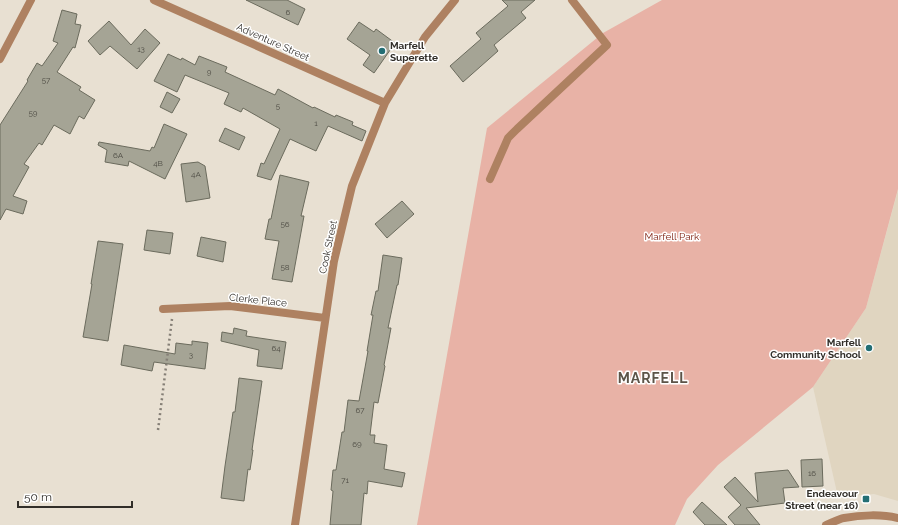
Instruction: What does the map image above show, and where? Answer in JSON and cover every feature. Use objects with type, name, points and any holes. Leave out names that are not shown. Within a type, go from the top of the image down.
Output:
[{"type":"street","points":[[0,59],[31,0]]},
{"type":"street","name":"Adventure Street","points":[[154,0],[385,103]]},
{"type":"street","name":"Cook Street","points":[[295,525],[334,261],[352,186],[385,103],[424,37],[455,0]]},
{"type":"street","points":[[490,179],[508,138],[607,45],[572,0]]},
{"type":"street","name":"Clerke Place","points":[[163,309],[230,306],[326,318]]},
{"type":"street","points":[[826,525],[843,518],[890,516],[898,518]]},
{"type":"path","points":[[158,430],[174,308]]},
{"type":"shaded area","name":"Marfell Community School","points":[[898,190],[898,501],[874,494],[838,497],[813,387],[866,308]]},
{"type":"green space","name":"Marfell Park","points":[[662,0],[898,0],[898,189],[866,308],[813,387],[718,465],[687,499],[675,525],[417,525],[487,128],[603,33]]},
{"type":"building","points":[[246,0],[287,0],[305,9],[298,25]]},
{"type":"building","points":[[502,0],[535,0],[521,12],[526,18],[494,45],[498,51],[463,82],[450,66],[481,39],[476,33],[508,6]]},
{"type":"building","points":[[62,10],[77,14],[75,24],[81,25],[75,48],[73,47],[57,72],[81,87],[79,90],[95,100],[84,119],[79,116],[70,134],[54,125],[42,145],[39,143],[24,164],[29,167],[13,196],[27,201],[23,214],[6,209],[0,220],[0,125],[28,81],[27,80],[37,63],[42,66],[58,43],[53,41]]},
{"type":"building","points":[[109,21],[131,45],[145,29],[160,43],[137,69],[110,46],[100,55],[88,41]]},
{"type":"building","points":[[359,22],[374,32],[376,29],[395,43],[374,73],[363,65],[370,55],[347,39]]},
{"type":"building","points":[[168,54],[181,60],[182,58],[195,65],[199,56],[227,67],[225,72],[275,95],[278,89],[313,108],[314,107],[335,117],[336,115],[353,122],[352,125],[366,131],[362,141],[328,126],[316,151],[290,139],[271,180],[257,176],[261,163],[264,164],[280,129],[243,108],[241,112],[224,104],[229,93],[185,75],[177,92],[154,81]]},
{"type":"building","points":[[167,92],[180,99],[172,113],[160,107]]},
{"type":"building","points":[[164,124],[187,134],[165,179],[129,161],[128,166],[105,162],[107,150],[98,145],[99,142],[150,151],[152,147],[154,148]]},
{"type":"building","points":[[225,128],[245,137],[239,150],[219,141]]},
{"type":"building","points":[[198,162],[205,166],[210,198],[186,202],[181,164]]},
{"type":"building","points":[[280,175],[309,182],[301,216],[304,216],[292,282],[272,279],[279,241],[265,239],[269,219],[271,219]]},
{"type":"building","points":[[402,201],[414,214],[387,238],[375,224]]},
{"type":"building","points":[[147,230],[173,233],[170,254],[144,250]]},
{"type":"building","points":[[201,237],[226,242],[223,262],[197,256]]},
{"type":"building","points":[[98,241],[123,244],[108,341],[83,337]]},
{"type":"building","points":[[383,255],[402,258],[398,285],[388,328],[391,328],[385,366],[378,403],[374,402],[370,435],[375,435],[374,443],[387,445],[384,469],[405,473],[402,487],[368,481],[367,494],[364,493],[361,525],[330,525],[333,470],[336,470],[342,432],[344,432],[348,400],[359,401],[368,351],[373,315],[371,315],[376,291],[378,291]]},
{"type":"building","points":[[234,328],[247,331],[246,336],[286,342],[282,369],[257,366],[259,350],[221,341],[222,332],[233,334]]},
{"type":"building","points":[[192,341],[208,343],[205,369],[154,362],[152,371],[121,365],[124,345],[175,354],[176,343],[192,345]]},
{"type":"building","points":[[239,378],[262,381],[250,470],[248,469],[244,501],[221,498]]},
{"type":"building","points":[[822,459],[823,486],[802,487],[801,460]]},
{"type":"building","points":[[788,470],[799,487],[783,488],[785,503],[746,508],[760,525],[735,525],[728,517],[741,505],[724,487],[735,477],[758,502],[755,473]]},
{"type":"building","points":[[702,502],[727,525],[705,525],[693,512]]},
{"type":"place","name":"Marfell Superette","points":[[382,51]]},
{"type":"place","name":"Marfell Community School","points":[[869,348]]},
{"type":"place","name":"Endeavour Street (near 16)","points":[[866,499]]},
{"type":"district","name":"MARFELL","points":[[653,378]]}]
